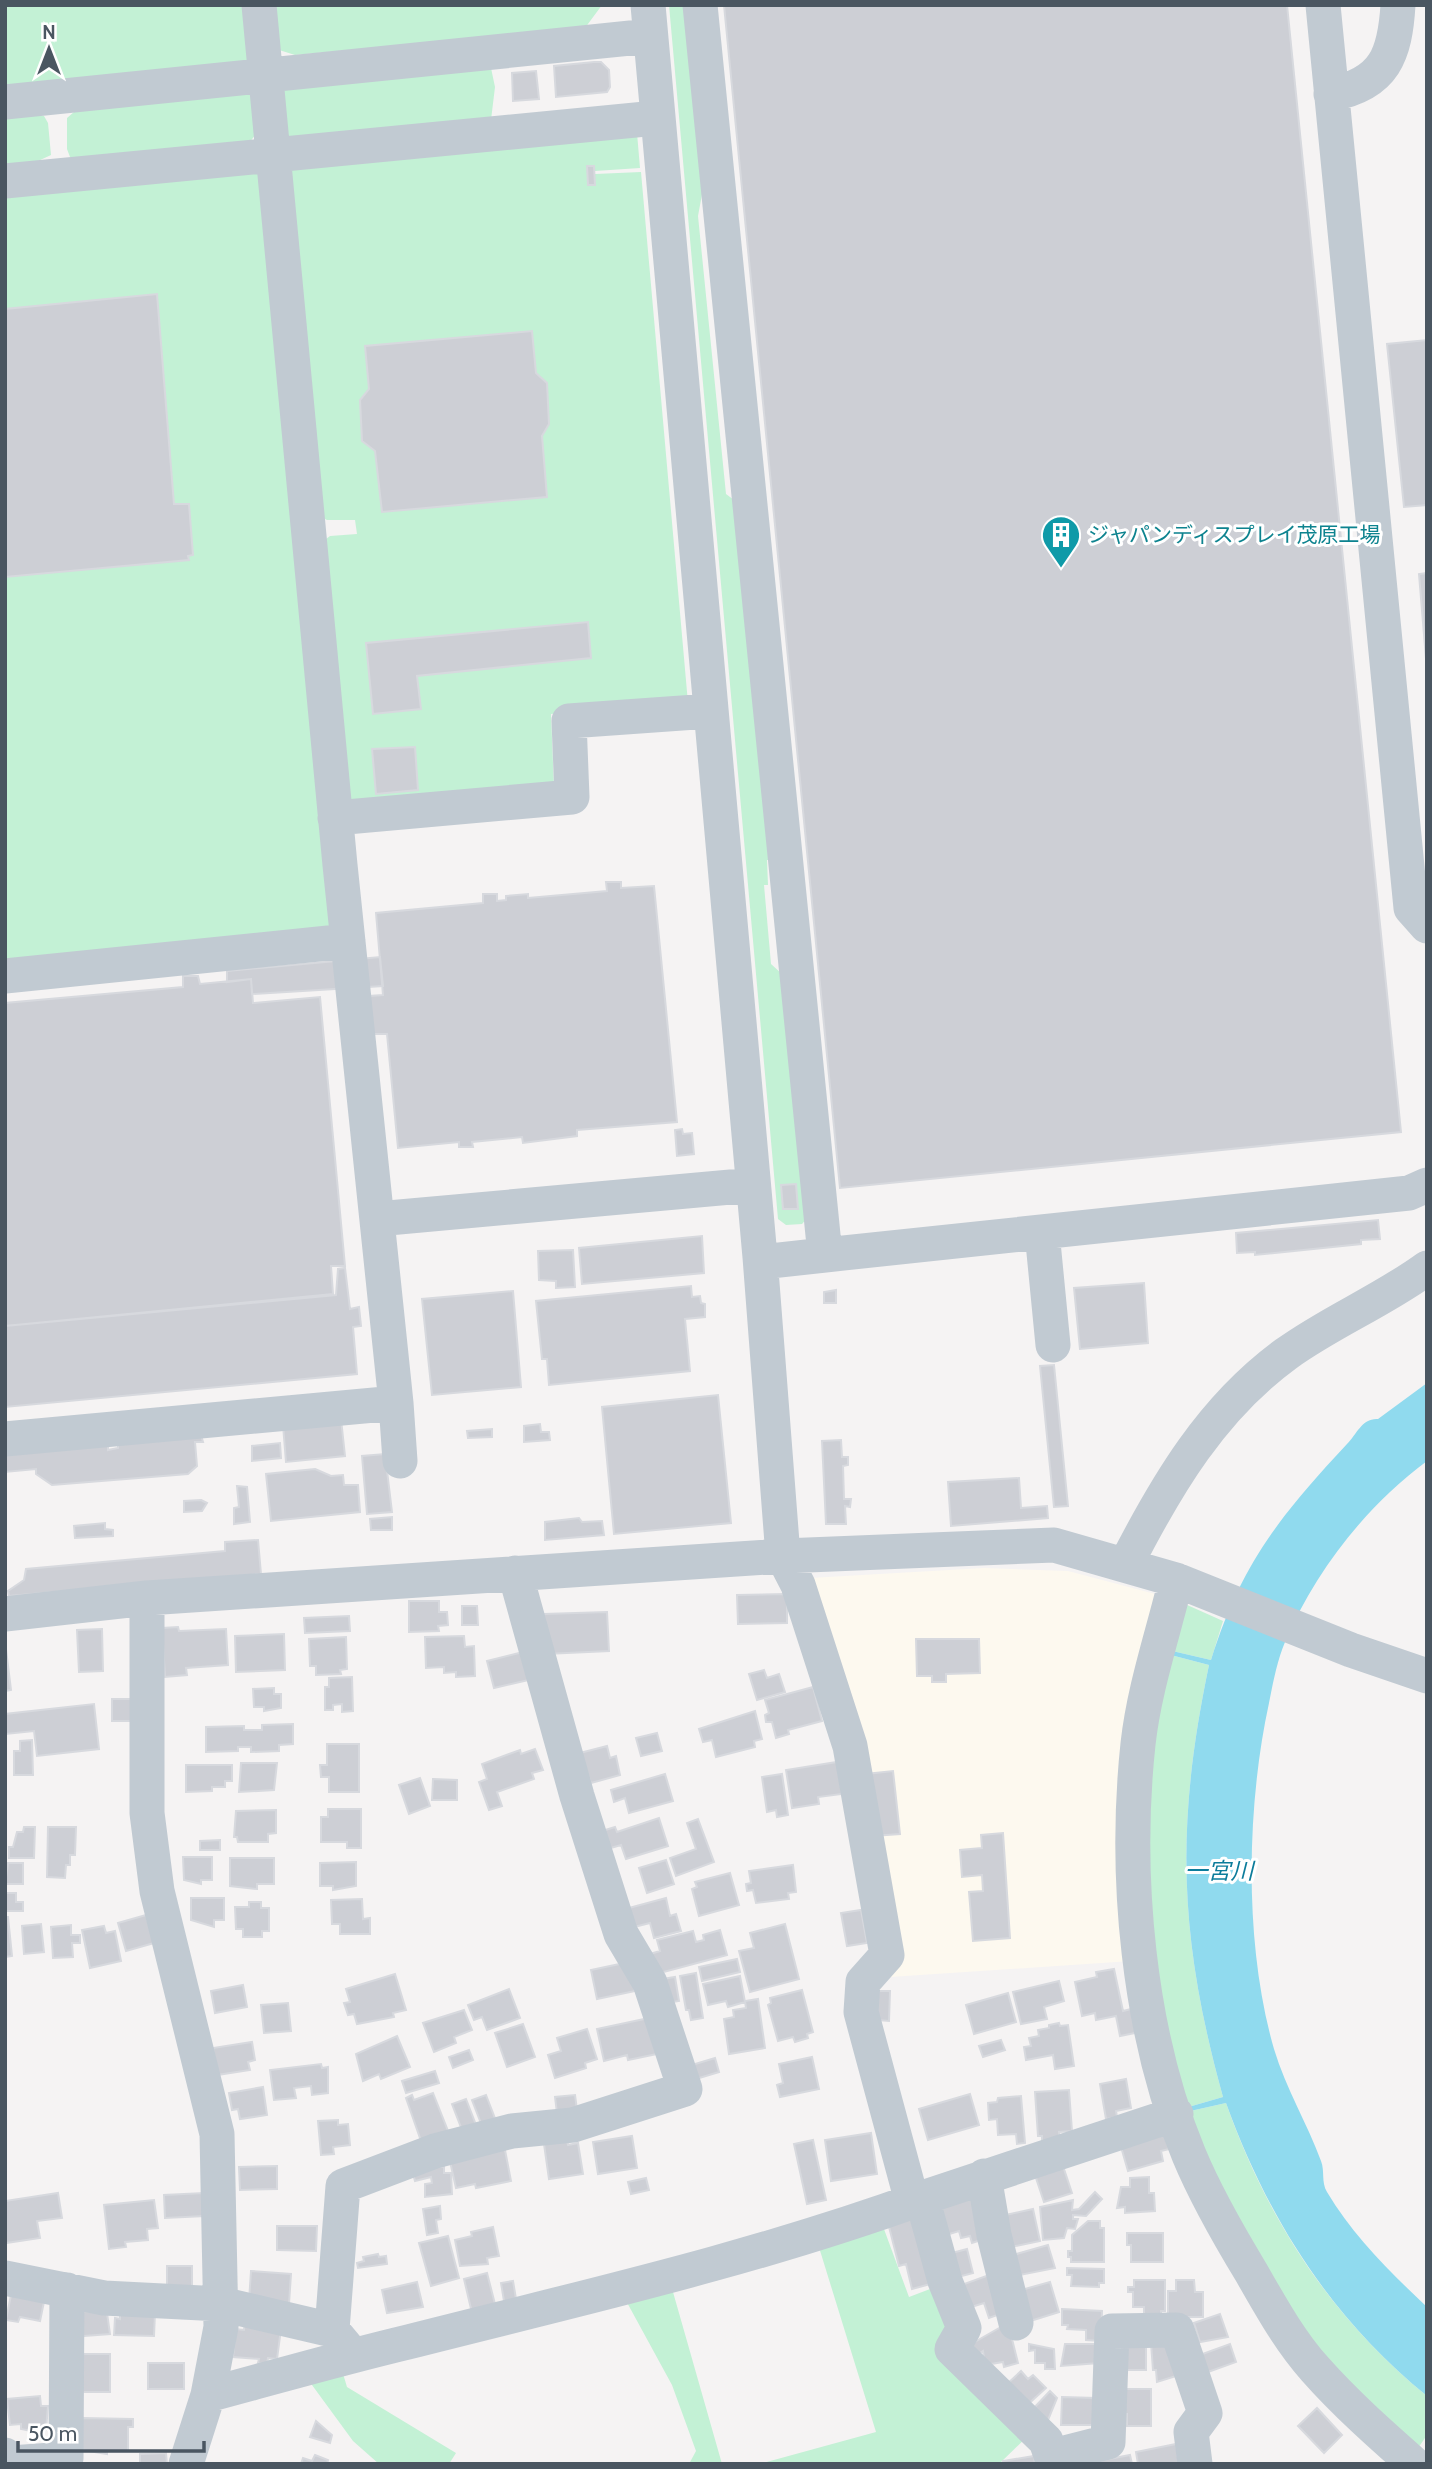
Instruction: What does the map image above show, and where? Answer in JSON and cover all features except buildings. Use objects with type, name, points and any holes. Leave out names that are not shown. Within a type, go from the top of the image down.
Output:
[{"type":"street","points":[[259,5],[335,818],[397,1403],[400,1461]]},
{"type":"street","points":[[700,5],[825,1255]]},
{"type":"street","points":[[1323,5],[1411,908],[1427,926]]},
{"type":"street","points":[[1331,94],[1350,90],[1380,72],[1396,39],[1398,5]]},
{"type":"street","points":[[5,102],[265,75],[649,21],[761,1262],[783,1556],[798,1585],[850,1746],[887,1955],[863,1982],[861,2012],[910,2194],[922,2198]]},
{"type":"street","points":[[5,181],[656,118]]},
{"type":"street","points":[[335,818],[572,797],[569,721],[710,711]]},
{"type":"street","points":[[5,976],[348,941]]},
{"type":"street","points":[[377,1219],[754,1185]]},
{"type":"street","points":[[761,1262],[1409,1193],[1427,1185]]},
{"type":"street","points":[[1042,1232],[1053,1345]]},
{"type":"street","points":[[1126,1564],[1161,1494],[1189,1454],[1248,1385],[1286,1354],[1427,1268]]},
{"type":"street","points":[[5,1439],[397,1403]]},
{"type":"street","points":[[5,1614],[147,1598],[515,1573],[783,1556],[1054,1545],[1180,1581],[1350,1650],[1427,1676]]},
{"type":"street","points":[[343,2343],[343,2186],[435,2151],[512,2131],[573,2125],[685,2089],[650,1983],[621,1934],[577,1796],[515,1573]]},
{"type":"street","points":[[1180,1581],[1142,1722],[1131,1848],[1142,1962],[1165,2080],[1189,2154],[1219,2218],[1278,2317],[1314,2368],[1372,2427],[1420,2458]]},
{"type":"street","points":[[147,1598],[147,1813],[158,1891],[217,2134],[221,2327],[208,2395],[186,2464]]},
{"type":"street","points":[[208,2395],[343,2343],[679,2274],[824,2233],[984,2176],[1176,2114]]},
{"type":"street","points":[[984,2176],[993,2235],[1016,2323]]},
{"type":"street","points":[[922,2198],[945,2281],[964,2328],[952,2349],[1046,2441],[1054,2460],[1108,2442],[1112,2331],[1177,2330],[1205,2413],[1191,2432],[1195,2464]]},
{"type":"street","points":[[5,2278],[104,2298],[221,2304],[343,2343]]},
{"type":"street","points":[[5,2455],[11,2463],[66,2459],[67,2290]]},
{"type":"shaded area","points":[[984,1568],[1068,1571],[1159,1595],[1131,1961],[875,1978],[810,1578]]},
{"type":"green space","points":[[5,5],[246,5],[248,61],[5,87]]},
{"type":"green space","points":[[273,5],[602,5],[585,28],[295,55],[276,49]]},
{"type":"green space","points":[[669,5],[688,5],[705,178],[698,216],[726,494],[738,503],[774,860],[767,860],[768,885],[764,885],[771,964],[782,974],[810,1215],[802,1224],[786,1225],[778,1219]]},
{"type":"green space","points":[[491,68],[495,87],[491,120],[288,140],[277,90]]},
{"type":"green space","points":[[242,92],[251,94],[255,135],[250,142],[114,157],[70,157],[67,149],[67,118],[74,112]]},
{"type":"green space","points":[[5,116],[44,116],[48,123],[51,155],[38,161],[5,164]]},
{"type":"green space","points":[[637,133],[640,168],[595,171],[595,174],[641,172],[688,703],[551,714],[554,787],[347,807],[322,542],[330,536],[357,534],[355,520],[327,520],[319,516],[289,167]]},
{"type":"green space","points":[[259,169],[335,927],[5,959],[5,191]]},
{"type":"green space","points":[[1176,1600],[1223,1621],[1211,1660],[1168,1650]]},
{"type":"green space","points":[[1167,1654],[1209,1665],[1191,1778],[1187,1882],[1197,1985],[1223,2097],[1185,2108],[1165,2049],[1140,1813]]},
{"type":"green space","points":[[1226,2103],[1261,2187],[1306,2264],[1361,2334],[1427,2396],[1427,2435],[1416,2451],[1320,2363],[1266,2283],[1186,2112]]},
{"type":"green space","points":[[881,2221],[909,2297],[938,2286],[1030,2434],[999,2464],[759,2464],[876,2432],[818,2244]]},
{"type":"green space","points":[[671,2285],[722,2464],[689,2464],[696,2451],[672,2385],[624,2297]]},
{"type":"green space","points":[[341,2367],[347,2387],[456,2453],[449,2464],[379,2464],[353,2441],[312,2385],[312,2377]]},
{"type":"water","name":"一宮川","points":[[1427,1383],[1427,1461],[1383,1499],[1344,1543],[1311,1591],[1282,1649],[1261,1744],[1252,1877],[1257,1966],[1264,2009],[1279,2064],[1321,2161],[1327,2192],[1360,2238],[1427,2307],[1427,2396],[1361,2334],[1306,2264],[1262,2187],[1226,2103],[1186,2112],[1185,2108],[1223,2097],[1197,1985],[1187,1882],[1191,1778],[1209,1665],[1167,1654],[1168,1650],[1211,1660],[1235,1596],[1282,1519],[1364,1424],[1378,1419]]},
{"type":"place","name":"ジャパンディスプレイ茂原工場","points":[[1061,569]]}]
